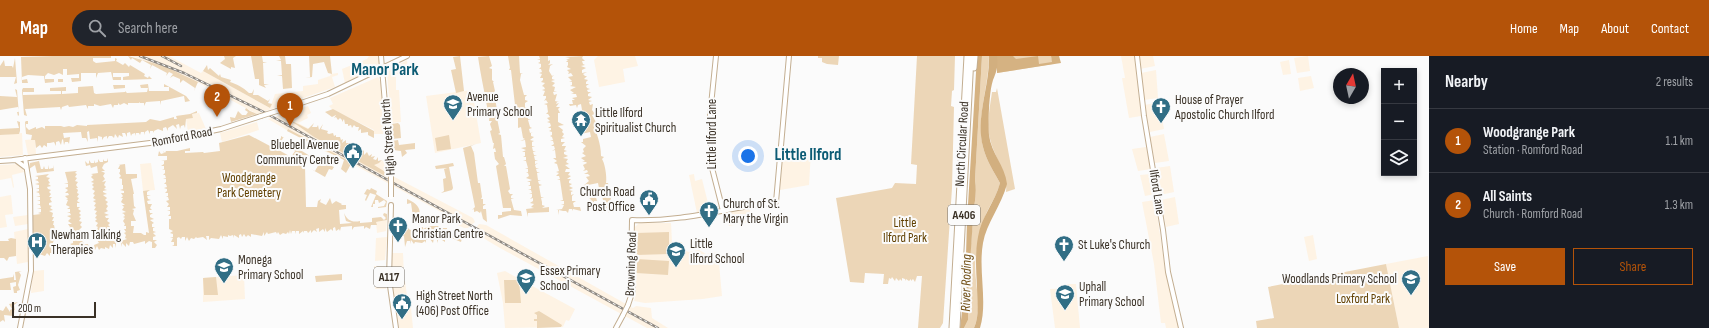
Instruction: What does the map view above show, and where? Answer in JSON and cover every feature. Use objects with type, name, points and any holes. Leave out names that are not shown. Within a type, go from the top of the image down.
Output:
[{"type":"highway","name":"A406","points":[[964,56],[965,87]]},
{"type":"highway","name":"North Circular Road","points":[[952,328],[967,56]]},
{"type":"highway","name":"North Circular Road","points":[[957,328],[970,103],[971,56]]},
{"type":"highway","name":"A406","points":[[970,103],[975,56]]},
{"type":"main road","name":"A117","points":[[381,56],[383,68]]},
{"type":"main road","name":"Romford Road","points":[[0,161],[158,142],[223,128],[328,94],[407,56]]},
{"type":"main road","name":"Little Ilford Lane","points":[[716,56],[710,115],[712,168],[723,211]]},
{"type":"main road","points":[[723,211],[774,202],[789,56]]},
{"type":"main road","name":"Ilford Lane","points":[[1137,56],[1144,116],[1168,268],[1181,328]]},
{"type":"main road","name":"High Street North","points":[[383,68],[391,175],[388,256],[389,291],[396,328]]},
{"type":"main road","points":[[20,328],[31,271],[30,189],[26,159]]},
{"type":"main road","points":[[15,160],[26,168]]},
{"type":"main road","name":"Browning Road","points":[[616,328],[629,304],[633,290],[631,275],[632,220],[672,220],[723,211]]},
{"type":"shaded area","points":[[132,56],[169,56],[201,73],[203,71],[270,108],[275,94],[303,91],[303,86],[318,84],[318,80],[330,76],[331,74],[338,73],[338,75],[332,77],[335,87],[257,114],[184,75]]},
{"type":"shaded area","points":[[369,56],[379,56],[381,64],[345,83],[342,69],[367,59]]},
{"type":"shaded area","points":[[598,56],[635,56],[638,66],[623,69],[625,82],[599,87],[594,60]]},
{"type":"shaded area","points":[[977,56],[982,56],[975,180],[976,194],[972,216],[968,320],[964,328],[960,328],[965,289],[967,221]]},
{"type":"shaded area","points":[[989,56],[997,56],[997,63],[991,92],[989,135],[992,148],[1004,171],[1007,184],[1002,199],[987,229],[983,243],[982,318],[980,328],[974,328],[978,313],[976,249],[978,237],[982,223],[1000,183],[986,157],[981,136],[982,113],[989,67]]},
{"type":"shaded area","points":[[997,56],[1013,56],[1016,59],[1038,56],[1039,64],[1052,62],[1051,56],[1059,56],[1061,63],[997,73]]},
{"type":"shaded area","points":[[1121,56],[1135,56],[1141,116],[1129,118],[1122,78],[1125,78]]},
{"type":"shaded area","points":[[1138,56],[1153,56],[1155,66],[1140,69]]},
{"type":"shaded area","points":[[1308,56],[1310,71],[1297,73],[1294,58]]},
{"type":"shaded area","points":[[407,60],[408,74],[396,74],[396,90],[399,90],[401,122],[391,123],[387,72]]},
{"type":"shaded area","points":[[1289,60],[1291,74],[1283,75],[1280,62]]},
{"type":"shaded area","points":[[1156,70],[1158,98],[1144,100],[1141,73]]},
{"type":"shaded area","points":[[1311,76],[1314,88],[1300,91],[1298,78]]},
{"type":"shaded area","points":[[378,77],[382,85],[384,134],[374,134],[374,130],[332,109],[329,106],[333,104],[330,98]]},
{"type":"shaded area","name":"Avenue Primary School","points":[[472,90],[481,143],[435,153],[426,96]]},
{"type":"shaded area","points":[[1159,102],[1164,129],[1150,132],[1145,105]]},
{"type":"shaded area","points":[[308,106],[311,113],[307,115],[308,118],[298,123],[375,163],[379,163],[383,160],[387,161],[387,173],[473,218],[475,222],[468,228],[464,228],[441,217],[443,213],[347,161],[317,148],[268,119]]},
{"type":"shaded area","points":[[199,113],[206,129],[188,132],[186,119],[193,118],[192,114]]},
{"type":"shaded area","points":[[257,122],[259,130],[222,142],[220,133]]},
{"type":"shaded area","points":[[22,133],[23,155],[0,157],[0,135]]},
{"type":"shaded area","points":[[1164,134],[1169,161],[1155,163],[1150,137]]},
{"type":"shaded area","points":[[35,139],[36,154],[28,155],[25,140]]},
{"type":"shaded area","points":[[1146,147],[1151,169],[1138,171],[1132,149]]},
{"type":"shaded area","points":[[783,150],[811,151],[809,185],[780,190]]},
{"type":"shaded area","points":[[151,163],[155,190],[143,191],[140,164]]},
{"type":"shaded area","points":[[18,164],[22,166],[24,172],[12,175],[13,188],[11,178],[0,180],[0,165]]},
{"type":"shaded area","points":[[1170,166],[1174,192],[1160,195],[1156,168]]},
{"type":"shaded area","points":[[694,174],[695,181],[702,179],[710,211],[697,213],[689,175]]},
{"type":"shaded area","points":[[1151,174],[1155,194],[1145,196],[1140,175]]},
{"type":"shaded area","points":[[11,195],[13,214],[5,215],[7,227],[0,228],[0,197]]},
{"type":"shaded area","points":[[1175,197],[1179,224],[1166,227],[1161,200]]},
{"type":"shaded area","points":[[1155,200],[1165,269],[1179,328],[1166,328],[1165,323],[1161,323],[1154,264],[1142,202]]},
{"type":"shaded area","points":[[750,209],[752,222],[729,226],[725,213]]},
{"type":"shaded area","points":[[28,215],[28,224],[15,226],[13,217]]},
{"type":"shaded area","points":[[387,220],[386,231],[377,233],[376,222]]},
{"type":"shaded area","name":"Little Ilford School","points":[[639,223],[671,223],[672,242],[682,242],[683,250],[689,252],[699,250],[706,254],[718,252],[722,296],[703,299],[645,303],[634,301],[636,292],[633,277],[635,227]]},
{"type":"shaded area","points":[[479,224],[486,225],[633,308],[636,306],[651,308],[652,318],[668,328],[647,328],[500,248],[473,232]]},
{"type":"shaded area","points":[[28,229],[28,262],[17,264],[14,232]]},
{"type":"shaded area","points":[[1313,235],[1317,259],[1309,261],[1304,237]]},
{"type":"shaded area","points":[[387,237],[385,260],[375,261],[376,238]]},
{"type":"shaded area","points":[[391,253],[403,253],[404,276],[392,276]]},
{"type":"shaded area","name":"Woodlands Primary School","points":[[1428,256],[1429,328],[1399,328],[1386,264]]},
{"type":"shaded area","points":[[374,266],[385,266],[386,289],[375,289]]},
{"type":"shaded area","points":[[44,270],[44,291],[31,293],[33,271]]},
{"type":"shaded area","name":"Essex Primary School","points":[[505,271],[575,309],[569,321],[566,320],[563,327],[505,328],[503,303],[497,273]]},
{"type":"shaded area","name":"Monega Primary School","points":[[244,275],[245,299],[203,302],[203,278]]},
{"type":"shaded area","points":[[392,281],[405,281],[408,303],[395,303]]},
{"type":"shaded area","name":"Uphall Primary School","points":[[1067,284],[1076,284],[1080,328],[1055,328],[1050,289],[1067,288]]},
{"type":"shaded area","points":[[397,308],[411,308],[413,328],[399,328]]},
{"type":"green space","points":[[111,56],[111,58],[93,58],[93,61],[96,63],[115,61],[115,58],[117,59],[116,61],[123,65],[125,63],[129,67],[130,65],[145,74],[144,76],[148,78],[149,76],[152,79],[123,80],[123,77],[129,76],[129,73],[113,73],[113,77],[121,77],[121,80],[113,80],[111,72],[98,73],[96,78],[96,73],[81,73],[81,81],[72,82],[71,78],[79,78],[79,74],[67,75],[67,69],[63,69],[63,75],[59,73],[54,75],[48,73],[45,76],[45,79],[54,79],[54,82],[45,83],[44,76],[28,75],[22,77],[22,80],[27,79],[28,83],[22,83],[21,57]]},
{"type":"green space","points":[[128,56],[164,66],[198,82],[194,91],[195,88],[183,80],[180,83],[180,79],[173,76],[170,78],[173,74],[169,72],[166,76],[167,73],[152,65],[150,69],[151,65],[142,60],[140,63],[132,58],[131,60]]},
{"type":"green space","points":[[224,56],[236,56],[233,58],[235,68],[231,67],[231,69],[220,63],[225,59]]},
{"type":"green space","points":[[251,56],[262,56],[263,62],[267,62],[263,63],[264,84],[269,84],[264,85],[266,88],[259,85],[259,79],[255,79]]},
{"type":"green space","points":[[279,56],[285,56],[286,64],[291,64],[292,88],[283,89],[282,76],[277,76],[282,75],[281,61],[276,60],[281,60]]},
{"type":"green space","points":[[309,56],[330,56],[332,74],[328,73],[324,62],[313,64],[312,77],[305,78],[310,77]]},
{"type":"green space","points":[[460,56],[464,91],[456,93],[451,70],[456,69],[453,57]]},
{"type":"green space","points":[[489,56],[492,66],[489,68],[492,69],[492,80],[494,82],[497,110],[496,113],[500,133],[498,134],[501,135],[503,157],[506,164],[504,166],[506,166],[510,189],[508,191],[510,194],[513,194],[511,198],[514,198],[511,199],[514,210],[521,211],[522,216],[510,215],[498,219],[498,215],[502,215],[502,212],[511,211],[511,208],[503,208],[496,166],[499,164],[495,159],[494,152],[496,152],[495,148],[493,149],[494,143],[490,131],[492,130],[490,124],[492,121],[489,121],[490,112],[488,112],[478,57]]},
{"type":"green space","points":[[508,56],[519,56],[520,73],[523,74],[521,74],[520,80],[524,95],[527,95],[525,100],[528,101],[525,103],[525,107],[529,109],[527,111],[527,114],[530,114],[527,115],[528,119],[531,119],[528,120],[530,127],[532,128],[529,129],[530,133],[533,132],[531,133],[531,136],[534,137],[530,140],[534,141],[532,142],[532,146],[535,146],[532,147],[533,151],[536,151],[533,152],[534,155],[537,156],[534,156],[535,160],[538,160],[535,161],[535,164],[538,163],[535,165],[536,168],[539,168],[536,169],[537,172],[540,172],[537,173],[538,180],[541,180],[538,181],[539,184],[542,185],[539,186],[541,197],[544,198],[541,198],[542,205],[545,206],[542,208],[549,207],[549,212],[528,213],[528,217],[526,209],[534,208],[531,207],[534,204],[530,203],[533,201],[533,198],[530,199],[532,194],[529,194],[532,193],[531,190],[528,190],[531,189],[531,186],[528,186],[530,185],[530,182],[527,182],[532,180],[526,178],[529,176],[528,173],[526,173],[528,172],[528,169],[525,169],[528,168],[526,161],[523,160],[526,160],[526,157],[523,157],[525,156],[525,152],[522,152],[526,150],[521,148],[526,147],[525,140],[520,141],[525,139],[523,138],[521,127],[518,128],[519,117],[515,105]]},
{"type":"green space","points":[[539,56],[548,56],[548,61],[550,60],[550,63],[548,65],[553,64],[550,66],[549,71],[552,76],[554,75],[552,79],[555,80],[551,81],[555,83],[552,86],[555,87],[554,91],[557,91],[553,92],[554,95],[557,94],[555,101],[559,101],[555,102],[557,102],[556,104],[559,103],[556,107],[560,107],[558,109],[560,113],[558,113],[558,122],[564,125],[558,126],[563,130],[562,132],[564,134],[562,137],[565,138],[561,139],[561,142],[565,142],[562,146],[566,146],[564,150],[567,151],[564,152],[564,154],[568,156],[563,158],[568,159],[566,162],[569,164],[565,165],[570,169],[566,169],[565,172],[570,172],[568,175],[571,176],[567,179],[571,179],[569,183],[572,184],[569,186],[573,188],[569,190],[573,191],[571,192],[571,195],[574,194],[572,196],[572,201],[576,201],[573,203],[574,207],[580,207],[581,211],[573,209],[572,211],[572,209],[569,209],[568,213],[566,211],[559,210],[559,215],[558,210],[556,210],[562,209],[564,205],[561,204],[564,204],[564,201],[560,201],[563,200],[560,180],[557,180],[560,179],[559,176],[556,176],[559,173],[556,172],[559,171],[557,164],[554,163],[557,161],[553,158],[556,158],[555,150],[552,151],[555,149],[554,146],[551,146],[554,144],[553,141],[550,141],[553,140],[550,136],[552,135],[552,132],[549,131],[551,128],[548,128],[551,126],[550,123],[547,122],[550,121],[547,118],[550,117],[546,114],[548,112],[547,105],[544,104],[548,103],[546,100],[544,101],[546,96],[543,96],[545,91],[542,90],[545,89],[542,86],[545,83],[541,82],[543,78],[540,78],[542,74],[539,73],[542,72],[541,69],[539,69],[541,64],[538,63],[540,60],[537,60],[540,59]]},
{"type":"green space","points":[[583,56],[582,58],[585,61],[582,61],[585,65],[581,66],[586,68],[582,70],[582,73],[587,72],[583,74],[587,76],[584,79],[588,80],[586,84],[589,84],[586,86],[590,89],[587,90],[588,92],[591,92],[588,96],[592,97],[588,100],[592,101],[589,102],[590,105],[593,104],[592,110],[595,114],[592,115],[597,124],[595,125],[601,156],[604,157],[602,159],[606,170],[606,183],[608,183],[611,198],[609,204],[617,205],[619,213],[617,209],[614,209],[614,213],[612,209],[609,209],[609,213],[607,209],[603,210],[603,213],[601,210],[598,210],[597,213],[595,204],[604,204],[602,196],[596,197],[597,201],[594,201],[594,206],[592,206],[593,210],[586,207],[590,206],[589,202],[591,199],[589,198],[591,197],[589,192],[592,192],[587,191],[599,188],[598,183],[583,186],[589,181],[586,177],[590,176],[588,174],[584,174],[588,172],[587,170],[583,171],[585,169],[583,165],[587,163],[582,162],[585,161],[581,158],[586,156],[582,153],[584,152],[583,149],[586,146],[581,142],[583,142],[583,139],[591,137],[590,132],[581,134],[580,130],[577,130],[579,129],[578,127],[573,127],[573,125],[579,124],[578,121],[581,124],[585,123],[584,117],[580,117],[583,116],[582,111],[579,111],[582,110],[581,104],[578,105],[577,108],[576,105],[570,106],[569,104],[573,104],[572,100],[575,100],[572,98],[577,97],[576,94],[571,94],[574,93],[570,90],[576,87],[570,86],[572,85],[572,82],[569,81],[572,81],[568,77],[573,76],[571,73],[568,74],[569,72],[567,70],[571,69],[567,67],[568,62],[566,62],[568,60],[566,60],[570,58],[565,57]]},
{"type":"green space","points":[[818,56],[839,56],[838,65],[822,62],[822,58],[818,58]]},
{"type":"green space","name":"Little Ilford Park","points":[[917,56],[955,56],[954,90],[952,91],[951,106],[954,107],[952,188],[943,323],[940,328],[918,328],[922,276],[917,276],[915,282],[913,279],[909,281],[906,279],[905,281],[905,279],[902,278],[902,281],[900,279],[899,281],[896,278],[895,281],[892,277],[891,279],[889,278],[888,284],[883,284],[884,274],[865,273],[864,283],[850,282],[836,198],[892,188],[895,183],[916,184],[917,165],[911,164]]},
{"type":"green space","points":[[982,56],[989,56],[982,113],[981,136],[986,157],[1000,183],[996,195],[984,218],[977,250],[975,273],[978,301],[977,319],[974,328],[964,328],[968,320],[969,269],[972,216],[976,194],[975,180]]},
{"type":"green space","points":[[997,56],[1051,56],[1053,64],[997,73]]},
{"type":"green space","points":[[15,58],[17,83],[14,84],[16,77],[0,77],[0,66],[4,60],[5,66],[12,66],[13,68]]},
{"type":"green space","points":[[207,65],[208,70],[210,68],[219,76],[220,74],[221,77],[231,80],[230,82],[240,86],[249,93],[252,93],[254,89],[253,95],[258,95],[268,101],[270,99],[268,103],[272,104],[270,108],[203,71]]},
{"type":"green space","points":[[58,79],[63,79],[63,82],[58,82]]},
{"type":"green space","points":[[148,84],[149,91],[169,91],[169,87],[164,87],[164,84],[186,96],[190,101],[185,102],[184,96],[161,101],[160,105],[160,101],[146,102],[144,106],[144,103],[140,102],[128,103],[128,105],[124,103],[120,105],[118,103],[118,105],[114,105],[113,108],[111,104],[100,106],[94,104],[94,106],[88,106],[88,109],[86,105],[69,107],[68,105],[62,107],[61,110],[60,107],[25,109],[27,116],[24,115],[22,90],[23,88],[34,88],[34,92],[23,92],[23,95],[61,94],[61,91],[50,91],[50,88],[66,87],[66,91],[62,91],[62,94],[78,93],[78,87],[93,86],[94,93],[96,94],[125,91],[127,93],[147,92],[148,88],[141,88],[140,85]]},
{"type":"green space","points":[[113,85],[125,85],[125,88],[114,89]]},
{"type":"green space","points":[[997,88],[1015,189],[1006,192],[1005,178],[992,146],[988,127],[992,92],[996,92]]},
{"type":"green space","points":[[15,89],[17,90],[19,110],[18,107],[0,110],[0,96],[17,97]]},
{"type":"green space","points":[[246,108],[257,114],[231,122],[230,117],[235,118],[238,111],[242,115],[246,115],[248,112],[245,110]]},
{"type":"green space","points":[[333,109],[374,131],[374,138],[368,135],[368,132],[361,133],[361,129],[358,131],[359,127],[354,125],[352,128],[351,125],[348,126],[348,124],[345,124],[344,119],[342,122],[340,118],[338,120],[336,117],[334,118],[336,115],[332,117],[325,112]]},
{"type":"green space","points":[[197,111],[197,113],[192,114],[193,118],[186,119],[185,128],[184,125],[181,126],[180,129],[179,124],[176,125],[177,129],[173,125],[168,128],[168,131],[166,127],[163,128],[163,131],[158,129],[154,131],[154,133],[153,131],[150,131],[150,134],[148,130],[145,132],[145,135],[144,132],[141,132],[140,135],[139,133],[136,133],[136,136],[135,133],[131,136],[130,132],[127,133],[127,137],[125,133],[122,133],[123,137],[119,135],[118,138],[115,134],[114,138],[109,136],[107,139],[107,136],[102,140],[102,137],[98,136],[98,142],[97,138],[90,139],[89,131],[87,132],[88,142],[86,138],[82,138],[81,132],[63,133],[64,138],[70,137],[69,144],[68,142],[65,142],[64,145],[63,139],[61,145],[59,141],[56,142],[56,146],[54,142],[47,143],[47,147],[44,145],[42,148],[40,145],[36,148],[35,140],[31,140],[32,135],[26,134],[25,122],[28,121],[26,127],[29,130],[36,127],[36,129],[42,127],[45,129],[45,126],[73,127],[77,125],[87,126],[146,122],[150,119],[160,121],[174,117],[174,119],[177,119],[176,116],[190,114]]},
{"type":"green space","points":[[282,113],[284,117],[308,129],[314,123],[312,127],[317,127],[318,125],[319,130],[323,124],[321,129],[328,131],[327,133],[329,134],[333,133],[334,136],[336,135],[336,137],[340,137],[341,140],[343,139],[342,143],[346,140],[346,143],[350,143],[352,146],[354,145],[353,149],[357,146],[356,150],[358,151],[360,148],[359,152],[362,153],[364,150],[364,155],[367,152],[369,156],[372,154],[371,157],[375,156],[373,159],[376,160],[378,157],[378,161],[382,160],[374,165],[387,173],[387,177],[314,137],[278,114]]},
{"type":"green space","points":[[17,121],[20,122],[19,134],[0,135],[0,129],[19,128]]},
{"type":"green space","points":[[398,123],[400,125],[401,138],[392,139],[391,124]]},
{"type":"green space","points":[[288,129],[347,160],[351,164],[346,173],[341,169],[344,160],[287,131]]},
{"type":"green space","name":"Woodgrange Park Cemetery","points":[[249,135],[270,146],[273,142],[276,144],[281,136],[284,138],[277,149],[291,157],[295,151],[291,148],[292,145],[310,156],[309,159],[304,156],[301,163],[305,166],[306,207],[317,207],[318,201],[321,199],[320,202],[326,205],[330,198],[332,204],[336,201],[342,204],[341,205],[346,205],[346,209],[339,210],[340,224],[352,223],[346,221],[344,213],[350,220],[355,222],[360,221],[360,223],[372,222],[372,218],[381,217],[384,220],[386,218],[383,215],[384,213],[387,214],[387,220],[376,222],[377,225],[371,225],[370,229],[366,227],[364,229],[364,226],[354,227],[352,230],[352,226],[341,227],[340,231],[339,229],[336,231],[335,227],[333,228],[333,231],[331,229],[327,232],[325,228],[325,232],[323,229],[319,232],[319,228],[316,229],[317,232],[314,230],[311,233],[311,230],[308,233],[307,231],[304,231],[304,233],[303,231],[299,234],[299,231],[296,231],[295,234],[295,231],[292,231],[291,234],[290,230],[289,234],[288,232],[280,235],[278,232],[277,234],[276,232],[268,234],[267,232],[264,236],[264,232],[262,236],[251,234],[251,237],[248,235],[246,237],[244,234],[242,237],[241,234],[239,235],[239,238],[234,235],[234,238],[233,235],[228,235],[228,237],[223,236],[223,239],[221,235],[219,239],[211,238],[209,240],[209,236],[206,236],[207,240],[203,237],[196,237],[194,239],[191,238],[189,241],[187,237],[185,241],[185,237],[182,237],[181,239],[179,237],[177,238],[177,246],[172,246],[174,245],[174,242],[171,242],[173,238],[170,238],[173,237],[173,234],[170,233],[173,231],[169,229],[169,219],[171,219],[171,216],[168,216],[170,211],[167,211],[170,210],[170,207],[167,207],[169,204],[166,201],[169,200],[168,197],[166,197],[168,196],[168,193],[165,193],[167,189],[164,188],[167,187],[166,184],[164,184],[166,179],[163,179],[166,178],[165,175],[163,175],[165,170],[162,169],[164,169],[164,166],[161,166],[164,164],[164,161],[161,161],[167,160],[167,156],[158,156],[159,151],[161,154],[164,153],[163,151],[165,153],[166,151],[177,151],[190,148],[190,151],[185,151],[185,153],[220,151],[219,143]]},
{"type":"green space","points":[[449,135],[451,149],[437,151],[435,138]]},
{"type":"green space","points":[[398,140],[399,145],[415,143],[415,149],[405,150],[407,153],[402,157],[401,151],[393,150],[392,141]]},
{"type":"green space","points":[[476,144],[471,146],[474,153],[478,183],[480,183],[481,199],[483,199],[483,204],[486,204],[483,206],[483,209],[486,209],[487,222],[483,219],[481,211],[480,213],[477,211],[474,212],[474,209],[472,210],[475,207],[463,148]]},
{"type":"green space","points":[[108,158],[108,162],[104,164],[102,168],[105,171],[101,171],[105,173],[103,176],[105,179],[102,182],[106,181],[104,185],[106,187],[104,189],[107,190],[103,192],[107,194],[103,195],[107,198],[105,200],[108,202],[106,204],[108,206],[106,209],[108,211],[104,213],[109,215],[105,216],[106,218],[109,218],[107,221],[110,223],[108,225],[110,227],[107,227],[108,235],[111,235],[108,237],[111,238],[109,241],[116,241],[116,248],[115,244],[113,244],[113,248],[110,245],[109,249],[105,247],[105,249],[101,248],[99,250],[97,246],[95,250],[94,245],[99,243],[97,240],[99,239],[97,238],[99,235],[97,234],[99,231],[96,230],[98,223],[95,221],[97,219],[95,218],[97,215],[95,214],[97,211],[94,210],[96,203],[93,201],[96,200],[93,198],[95,191],[92,189],[94,187],[92,185],[94,183],[91,182],[94,180],[91,177],[93,175],[91,174],[98,173],[97,166],[91,168],[90,165],[86,166],[85,161],[88,164],[89,160],[91,163],[94,163],[94,160],[95,163],[98,162],[98,159],[100,162],[103,162],[103,159],[104,161],[107,161]]},
{"type":"green space","points":[[318,160],[334,167],[332,170],[329,169],[325,177],[311,169],[315,171],[319,164],[317,163]]},
{"type":"green space","points":[[39,161],[41,169],[43,169],[44,166],[45,169],[48,169],[48,165],[49,169],[53,168],[53,165],[54,171],[37,173],[35,165],[29,169],[30,163]]},
{"type":"green space","points":[[453,163],[454,166],[449,167],[453,188],[452,190],[441,193],[444,191],[443,179],[446,178],[444,169],[447,168],[436,169],[435,166]]},
{"type":"green space","points":[[125,164],[126,174],[137,174],[137,178],[131,179],[134,194],[134,206],[136,208],[132,209],[134,210],[133,214],[136,221],[131,221],[131,226],[134,226],[133,233],[141,233],[146,235],[146,232],[149,233],[143,191],[150,190],[147,192],[147,195],[151,196],[147,196],[148,199],[151,200],[147,201],[148,204],[152,204],[150,208],[152,210],[149,210],[150,213],[153,213],[150,217],[154,219],[150,220],[154,223],[152,224],[152,227],[155,227],[153,228],[153,231],[156,232],[153,233],[156,236],[153,237],[153,240],[157,240],[154,242],[157,245],[155,248],[152,248],[152,242],[149,241],[145,244],[145,241],[134,244],[133,242],[130,242],[129,246],[126,243],[126,247],[122,243],[121,247],[121,241],[127,239],[125,238],[126,235],[124,233],[126,232],[124,229],[126,229],[126,226],[124,226],[125,224],[123,221],[125,218],[123,217],[125,216],[122,213],[126,212],[122,210],[124,207],[122,205],[125,205],[121,202],[123,198],[121,198],[123,196],[121,193],[124,193],[124,191],[120,190],[123,189],[123,185],[122,179],[119,178],[121,176],[119,173],[120,169],[118,169],[120,165],[118,165]]},
{"type":"green space","points":[[77,171],[75,173],[77,174],[75,177],[77,178],[75,181],[78,182],[76,185],[78,188],[76,188],[78,190],[77,193],[79,194],[77,197],[79,198],[77,201],[80,203],[77,203],[77,207],[80,207],[78,209],[81,211],[79,213],[81,215],[79,217],[81,218],[79,221],[82,222],[80,225],[82,227],[79,230],[83,231],[79,234],[83,234],[80,237],[83,238],[81,240],[84,243],[81,245],[88,244],[89,249],[85,251],[69,251],[68,254],[68,246],[73,246],[70,244],[73,243],[73,241],[70,241],[71,238],[69,236],[73,233],[69,233],[72,232],[69,229],[70,227],[68,224],[72,224],[68,221],[71,218],[67,216],[71,215],[70,213],[67,213],[70,212],[70,209],[67,209],[70,207],[66,205],[68,200],[66,200],[68,199],[65,196],[69,195],[68,193],[65,193],[68,190],[65,188],[68,187],[68,184],[64,184],[68,183],[65,172]]},
{"type":"green space","points":[[49,174],[46,177],[50,178],[48,180],[50,183],[48,184],[51,186],[47,187],[51,190],[49,192],[51,194],[49,197],[52,197],[50,199],[52,202],[49,203],[49,205],[52,206],[50,208],[53,210],[49,211],[53,213],[52,217],[54,217],[52,221],[54,221],[53,225],[55,230],[52,237],[56,238],[53,242],[54,248],[61,247],[62,254],[61,252],[58,252],[58,255],[56,252],[53,255],[53,253],[50,253],[50,256],[47,253],[45,256],[39,254],[42,250],[38,250],[40,248],[38,245],[42,243],[38,241],[42,239],[33,240],[33,215],[41,214],[38,213],[41,212],[41,209],[37,208],[41,208],[40,205],[37,204],[40,204],[40,201],[37,201],[40,200],[40,197],[36,196],[40,196],[39,193],[36,192],[39,191],[39,189],[36,188],[39,188],[39,185],[35,184],[39,183],[35,180],[38,179],[38,177],[35,176]]},
{"type":"green space","points":[[371,188],[377,191],[376,194],[387,201],[386,207],[378,208],[384,206],[386,202],[384,200],[379,203],[378,200],[375,200],[375,204],[371,207],[376,195],[370,193],[366,201],[365,200],[367,195],[364,194],[367,189],[370,190]]},
{"type":"green space","points":[[407,199],[415,203],[418,207],[420,213],[419,216],[413,217],[411,203],[407,204]]},
{"type":"green space","points":[[400,225],[401,232],[402,229],[408,230],[408,228],[410,230],[423,227],[423,229],[429,226],[439,226],[438,228],[442,230],[443,228],[447,228],[447,231],[456,235],[455,237],[462,238],[461,242],[449,237],[449,239],[445,239],[445,242],[438,240],[437,243],[437,239],[434,238],[433,243],[430,239],[426,240],[426,243],[425,241],[422,243],[415,242],[414,244],[411,240],[410,244],[410,241],[407,241],[405,247],[404,236],[392,237],[394,229]]},
{"type":"green space","points":[[669,232],[669,254],[636,255],[636,233]]},
{"type":"green space","points":[[8,239],[16,239],[16,256],[9,257],[7,261],[4,258],[0,258],[0,241],[9,241]]},
{"type":"green space","points":[[637,259],[669,261],[668,275],[636,273]]},
{"type":"green space","name":"Loxford Park","points":[[1386,264],[1399,328],[1257,328],[1256,321],[1274,318],[1268,287]]},
{"type":"green space","points":[[22,271],[19,272],[21,275],[18,285],[20,290],[17,291],[17,293],[14,293],[13,287],[16,286],[16,282],[10,283],[11,290],[0,290],[0,279],[13,277],[14,274],[14,280],[16,280],[15,272]]},
{"type":"green space","points":[[342,274],[342,280],[316,282],[315,276]]},
{"type":"green space","points":[[216,277],[218,295],[204,295],[203,278]]},
{"type":"green space","points":[[504,280],[519,280],[521,303],[505,303]]},
{"type":"green space","points":[[18,302],[14,305],[15,310],[13,311],[15,312],[12,313],[14,316],[4,315],[5,322],[3,320],[0,322],[0,310],[3,311],[6,306],[10,312],[12,309],[9,304]]},
{"type":"green space","points":[[539,311],[562,325],[561,327],[537,328],[537,321],[534,321],[534,319],[537,319],[537,315],[534,313]]},
{"type":"railway","points":[[140,56],[184,73],[260,110],[658,328]]},
{"type":"railway","points":[[162,56],[181,66]]},
{"type":"place","name":"All Saints","points":[[217,117]]},
{"type":"place","name":"Avenue Primary School","points":[[453,121]]},
{"type":"place","name":"House of Prayer Apostolic Church Ilford","points":[[1161,124]]},
{"type":"place","name":"Woodgrange Park","points":[[290,126]]},
{"type":"place","name":"Little Ilford Spiritualist Church","points":[[581,137]]},
{"type":"place","name":"Bluebell Avenue Community Centre","points":[[353,169]]},
{"type":"place","name":"Church Road Post Office","points":[[649,216]]},
{"type":"place","name":"Church of St. Mary the Virgin","points":[[709,228]]},
{"type":"place","name":"Manor Park Christian Centre","points":[[398,243]]},
{"type":"place","name":"Newham Talking Therapies","points":[[37,259]]},
{"type":"place","name":"St Luke's Church","points":[[1064,262]]},
{"type":"place","name":"Little Ilford School","points":[[676,268]]},
{"type":"place","name":"Monega Primary School","points":[[224,284]]},
{"type":"place","name":"Essex Primary School","points":[[526,295]]},
{"type":"place","name":"Woodlands Primary School","points":[[1411,296]]},
{"type":"place","name":"Uphall Primary School","points":[[1065,311]]},
{"type":"place","name":"High Street North (406) Post Office","points":[[402,320]]},
{"type":"district","name":"Manor Park","points":[[385,70]]},
{"type":"district","name":"Little Ilford","points":[[808,155]]},
{"type":"water label","name":"River Roding","points":[[966,283]]}]
